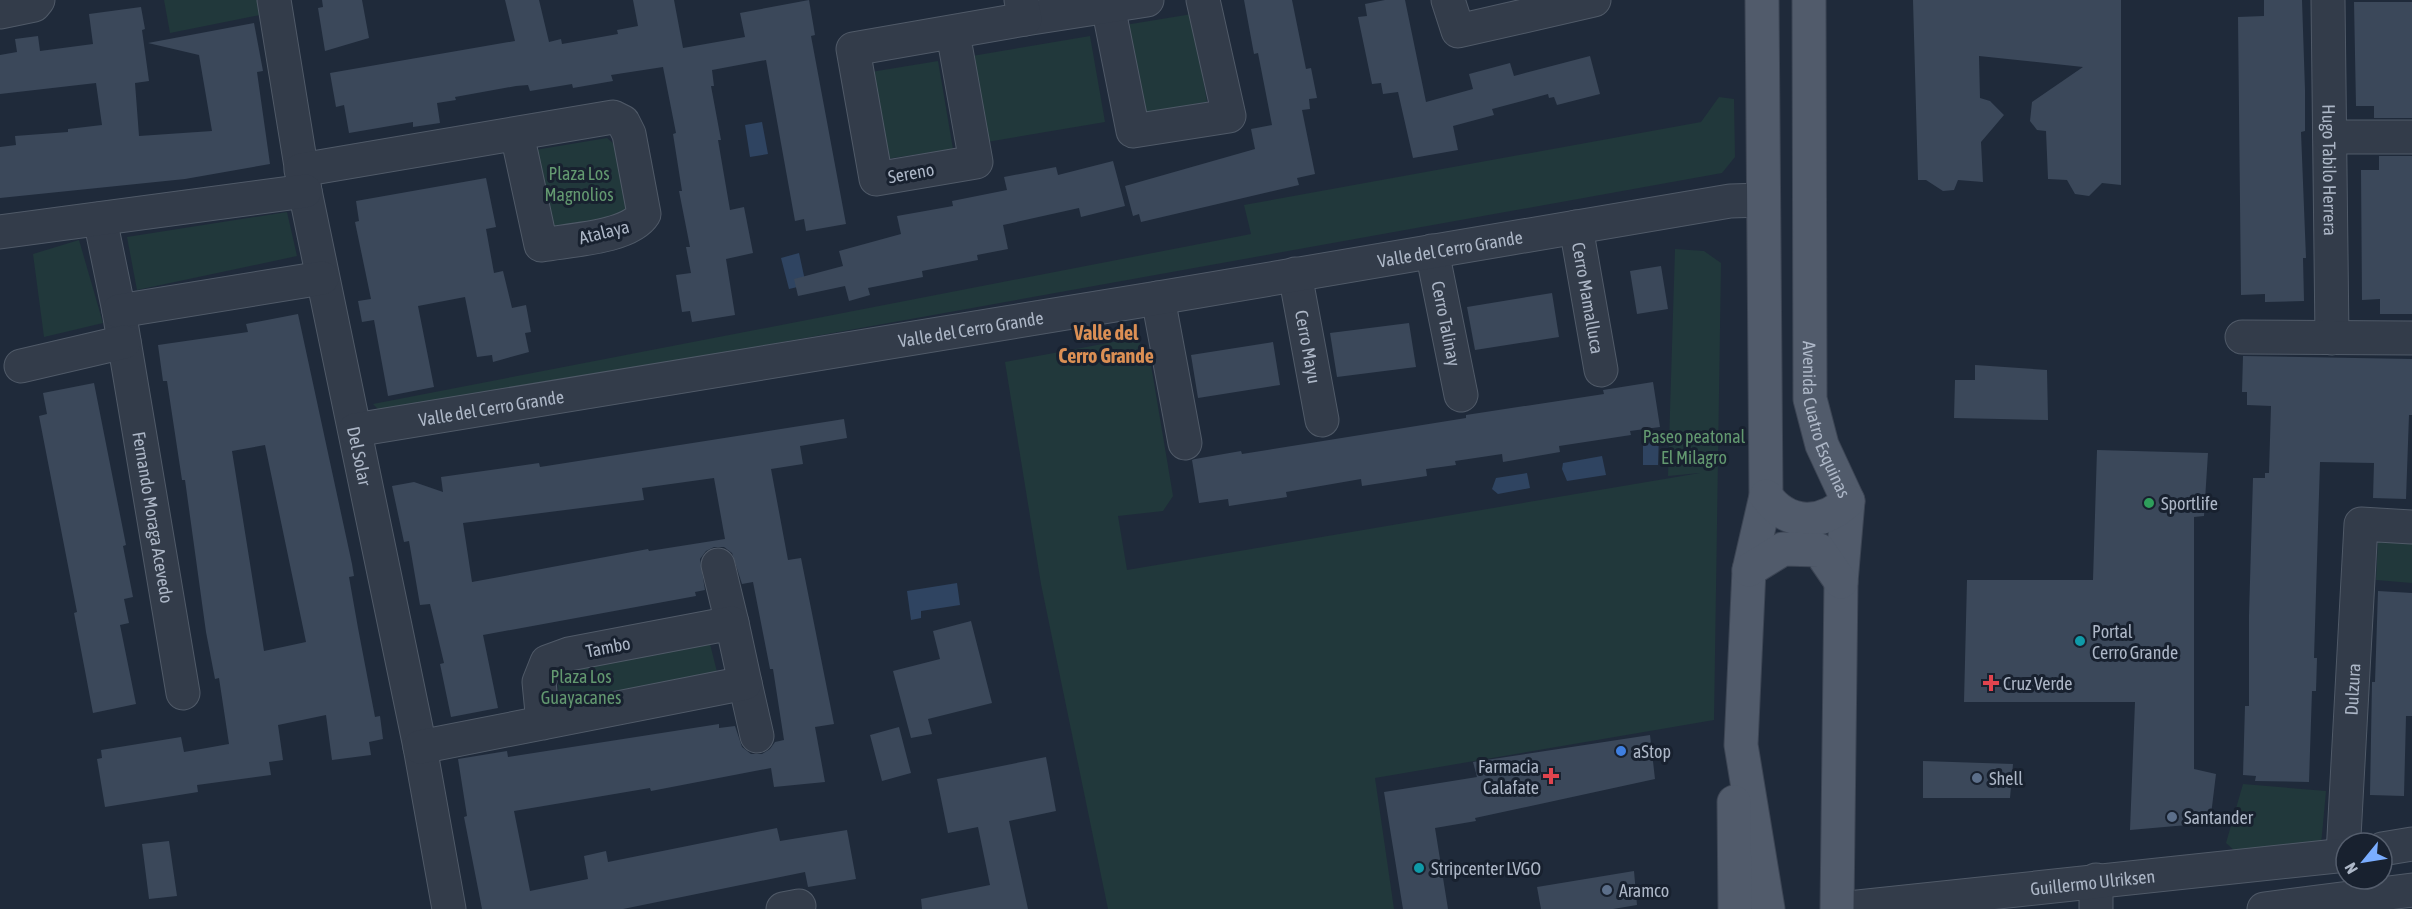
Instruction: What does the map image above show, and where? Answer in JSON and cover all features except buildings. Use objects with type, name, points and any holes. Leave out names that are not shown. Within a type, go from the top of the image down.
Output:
[{"type":"main road","points":[[1762,0],[1766,496],[1749,570],[1741,745],[1768,909]]},
{"type":"main road","name":"Avenida Cuatro Esquinas","points":[[1809,0],[1809,399],[1822,445],[1848,501],[1841,582],[1838,909]]},
{"type":"main road","points":[[1766,496],[1781,512],[1802,519],[1828,516],[1848,501]]},
{"type":"main road","points":[[1749,570],[1783,549],[1819,550],[1841,582]]},
{"type":"main road","points":[[1735,909],[1734,805],[1737,756],[1741,745]]},
{"type":"street","points":[[0,12],[34,5],[38,0]]},
{"type":"street","name":"Del Solar","points":[[274,0],[303,180],[420,747],[449,909]]},
{"type":"street","name":"Sereno","points":[[953,33],[976,162],[876,179],[854,49],[953,33],[1023,10],[1108,6],[1147,0]]},
{"type":"street","points":[[1108,6],[1133,131],[1229,116],[1203,0]]},
{"type":"street","points":[[1448,0],[1458,31],[1594,0]]},
{"type":"street","name":"Hugo Tabilo Herrera","points":[[2328,0],[2332,338]]},
{"type":"street","name":"Atalaya","points":[[303,180],[517,134],[613,117],[623,122],[629,134],[644,214],[638,223],[625,230],[541,245],[517,134]]},
{"type":"street","points":[[2330,137],[2412,137]]},
{"type":"street","points":[[0,232],[100,219],[303,180]]},
{"type":"street","name":"Valle del Cerro Grande","points":[[355,430],[1730,201],[1763,200]]},
{"type":"street","name":"Fernando Moraga Acevedo","points":[[100,219],[121,327],[183,693]]},
{"type":"street","name":"Cerro Mamalluca","points":[[1576,227],[1601,370]]},
{"type":"street","name":"Cerro Talinay","points":[[1432,251],[1461,395]]},
{"type":"street","name":"Cerro Mayu","points":[[1295,274],[1322,420]]},
{"type":"street","points":[[21,366],[121,327],[322,278]]},
{"type":"street","points":[[1158,298],[1185,443]]},
{"type":"street","points":[[2242,337],[2412,338]]},
{"type":"street","name":"Dulzura","points":[[2346,831],[2361,524],[2412,527]]},
{"type":"street","points":[[718,565],[757,736]]},
{"type":"street","name":"Tambo","points":[[543,723],[538,682],[547,662],[569,654],[732,623]]},
{"type":"street","points":[[420,747],[745,683]]},
{"type":"street","points":[[2394,847],[2412,844]]},
{"type":"street","name":"Guillermo Ulriksen","points":[[1838,909],[2096,894],[2334,857]]},
{"type":"street","points":[[2264,909],[2412,890]]},
{"type":"green space","points":[[164,0],[257,0],[260,15],[170,33]]},
{"type":"green space","points":[[1192,14],[1207,102],[1140,113],[1125,25]]},
{"type":"green space","points":[[1090,36],[1105,122],[987,142],[972,56]]},
{"type":"green space","points":[[938,61],[953,149],[886,159],[871,72]]},
{"type":"green space","points":[[1719,97],[1734,99],[1735,157],[1722,173],[383,414],[373,404],[1251,234],[1244,205],[1701,122]]},
{"type":"green space","name":"Plaza Los Magnolios","points":[[607,138],[614,144],[628,210],[622,216],[550,228],[535,150]]},
{"type":"green space","points":[[287,212],[297,256],[137,290],[127,237]]},
{"type":"green space","points":[[79,240],[103,323],[44,337],[33,254]]},
{"type":"green space","name":"Paseo peatonal El Milagro","points":[[1675,249],[1704,251],[1721,263],[1714,720],[1375,778],[1394,909],[1108,909],[1041,584],[1005,362],[1135,338],[1149,353],[1173,496],[1163,511],[1118,516],[1127,570],[1700,473],[1668,476]]},
{"type":"green space","points":[[2378,540],[2412,542],[2412,583],[2376,580]]},
{"type":"green space","name":"Plaza Los Guayacanes","points":[[710,644],[719,680],[560,711],[557,670]]},
{"type":"green space","points":[[2243,784],[2326,791],[2321,845],[2236,852],[2226,843]]},
{"type":"water","points":[[762,122],[768,154],[750,157],[745,125]]},
{"type":"water","points":[[799,253],[806,285],[789,289],[781,258]]},
{"type":"water","points":[[1659,434],[1658,465],[1643,465],[1643,435]]},
{"type":"water","points":[[1602,456],[1606,475],[1567,481],[1562,469],[1563,463]]},
{"type":"water","points":[[1527,473],[1530,488],[1498,494],[1492,489],[1496,478]]},
{"type":"water","points":[[957,583],[960,605],[921,611],[921,618],[911,620],[907,591]]},
{"type":"place","name":"Sportlife","points":[[2149,503]]},
{"type":"place","name":"Portal Cerro Grande","points":[[2080,641]]},
{"type":"place","name":"Cruz Verde","points":[[1991,683]]},
{"type":"place","name":"aStop","points":[[1621,751]]},
{"type":"place","name":"Farmacia Calafate","points":[[1551,776]]},
{"type":"place","name":"Shell","points":[[1977,778]]},
{"type":"place","name":"Santander","points":[[2172,817]]},
{"type":"place","name":"Stripcenter LVGO","points":[[1419,868]]},
{"type":"place","name":"Aramco","points":[[1607,890]]},
{"type":"district","name":"Valle del Cerro Grande","points":[[1106,344]]}]
